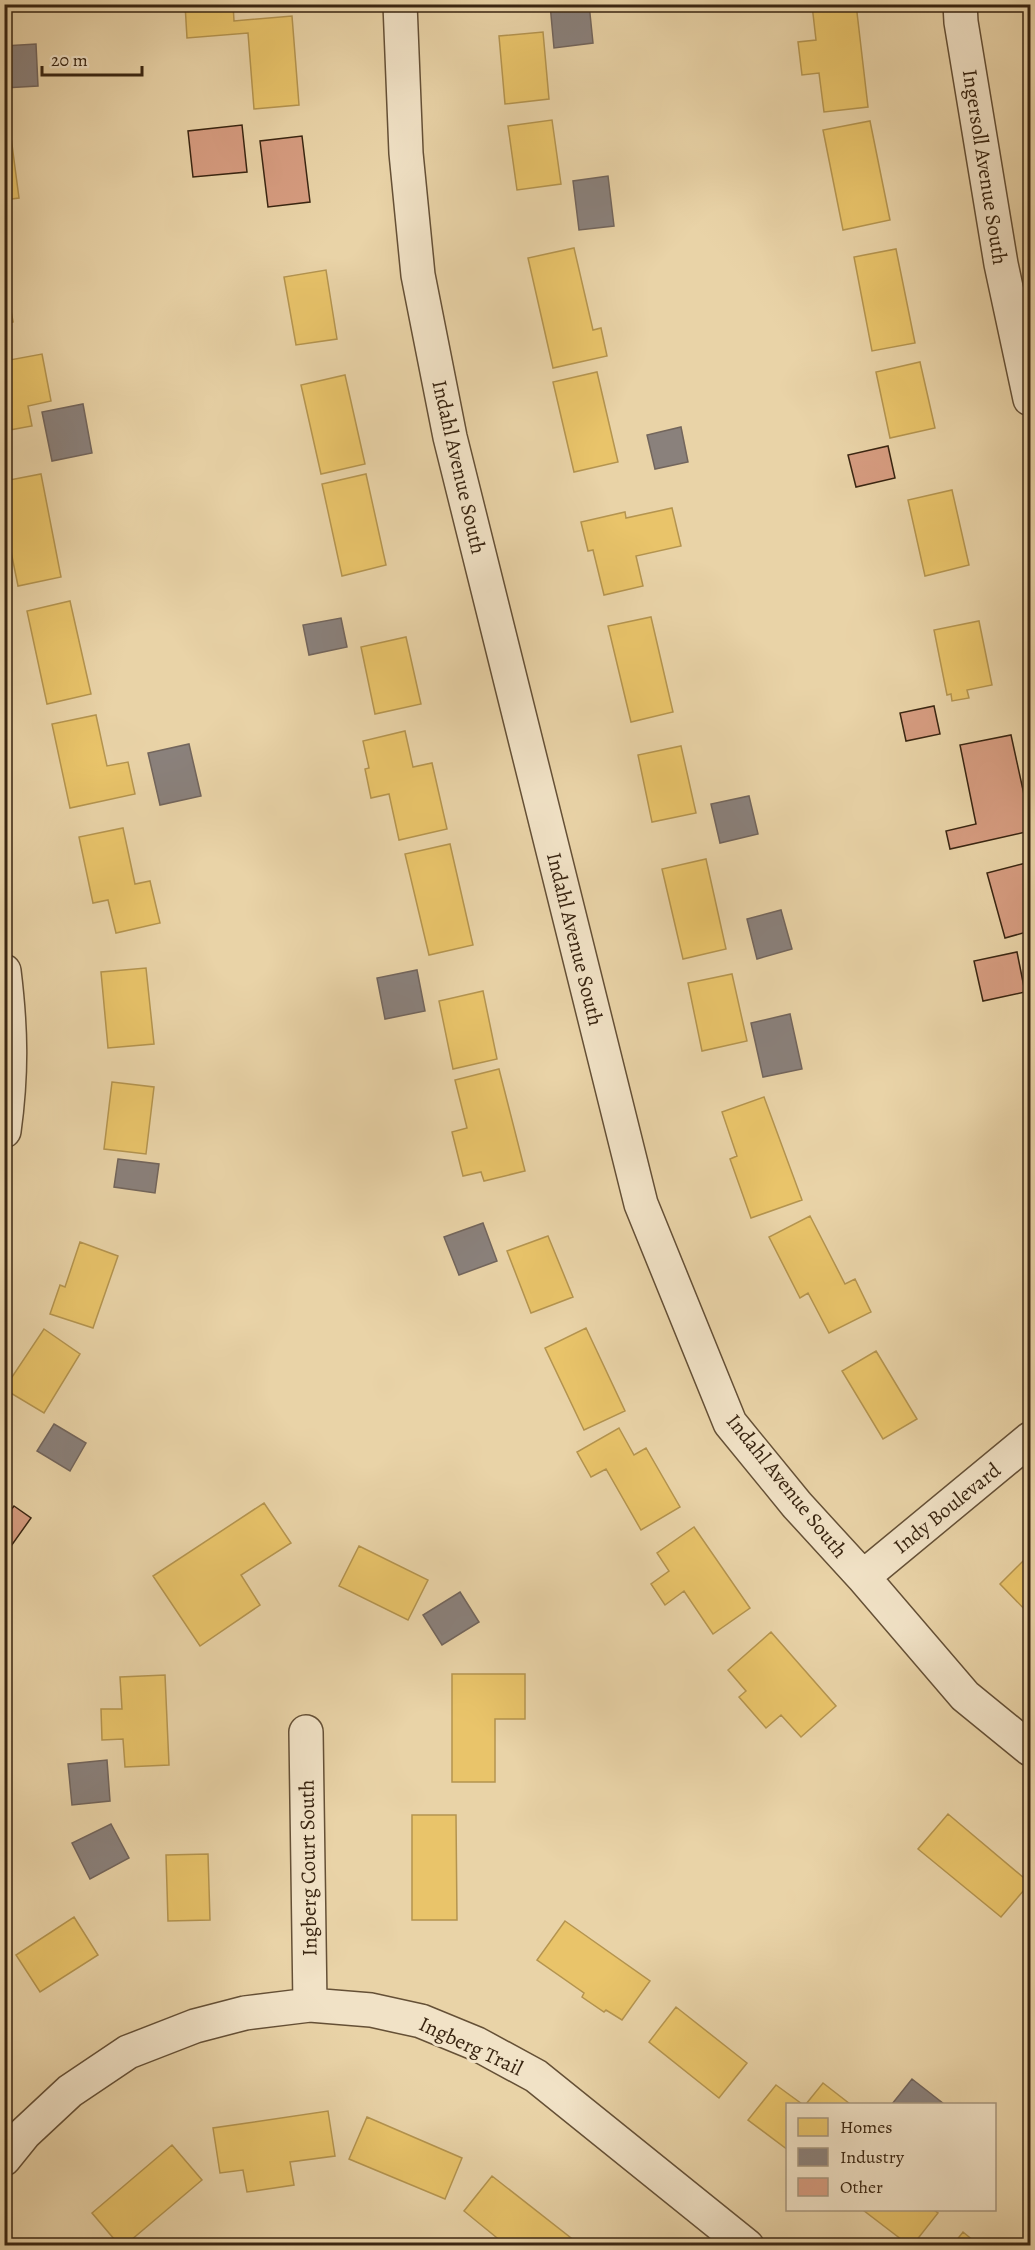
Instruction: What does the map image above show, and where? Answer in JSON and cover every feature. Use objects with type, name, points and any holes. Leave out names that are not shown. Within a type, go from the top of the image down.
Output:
[{"type":"street","name":"Indahl Avenue South","points":[[400,4],[406,153],[418,275],[450,437],[640,1204],[730,1423],[797,1505],[863,1576],[965,1696],[1030,1749]]},
{"type":"street","name":"Ingersoll Avenue South","points":[[960,4],[961,22],[1001,264],[1030,399]]},
{"type":"street","points":[[4,971],[10,1023],[10,1085],[4,1131]]},
{"type":"street","name":"Indy Boulevard","points":[[863,1576],[1030,1439]]},
{"type":"street","name":"Ingberg Court South","points":[[306,1732],[310,2004]]},
{"type":"street","name":"Ingberg Trail","points":[[4,2159],[25,2133],[70,2091],[128,2052],[195,2026],[245,2013],[310,2004],[371,2010],[422,2021],[477,2044],[536,2076],[747,2246]]},
{"type":"building: Homes","points":[[185,4],[233,4],[234,21],[292,16],[299,105],[254,109],[248,33],[187,38]]},
{"type":"building: Homes","points":[[856,4],[868,107],[824,112],[819,73],[802,75],[798,42],[816,40],[812,5]]},
{"type":"building: Homes","points":[[543,32],[549,99],[505,104],[499,36]]},
{"type":"building: Homes","points":[[552,120],[561,184],[517,190],[508,126]]},
{"type":"building: Homes","points":[[870,121],[890,220],[843,230],[823,130]]},
{"type":"building: Homes","points":[[11,137],[19,198],[4,200],[4,138]]},
{"type":"building: Homes","points":[[574,248],[593,330],[601,328],[607,356],[553,368],[528,258]]},
{"type":"building: Homes","points":[[896,249],[915,343],[872,351],[854,257]]},
{"type":"building: Homes","points":[[4,269],[13,322],[4,324]]},
{"type":"building: Homes","points":[[326,270],[337,339],[296,345],[284,277]]},
{"type":"building: Homes","points":[[42,354],[51,401],[28,406],[32,426],[4,431],[4,361]]},
{"type":"building: Homes","points":[[920,362],[935,428],[890,438],[876,372]]},
{"type":"building: Homes","points":[[597,372],[618,462],[574,472],[553,382]]},
{"type":"building: Homes","points":[[345,375],[365,464],[321,474],[301,385]]},
{"type":"building: Homes","points":[[41,474],[61,577],[18,586],[4,517],[4,481]]},
{"type":"building: Homes","points":[[366,474],[386,565],[342,576],[322,484]]},
{"type":"building: Homes","points":[[952,490],[969,565],[925,576],[908,500]]},
{"type":"building: Homes","points":[[672,508],[681,546],[636,556],[643,586],[604,595],[593,550],[588,551],[581,522],[625,512],[626,518]]},
{"type":"building: Homes","points":[[70,601],[91,694],[47,704],[27,611]]},
{"type":"building: Homes","points":[[651,617],[673,712],[631,722],[608,626]]},
{"type":"building: Homes","points":[[979,621],[992,685],[967,690],[969,698],[952,701],[951,694],[947,695],[934,630]]},
{"type":"building: Homes","points":[[406,637],[421,704],[375,714],[361,647]]},
{"type":"building: Homes","points":[[96,715],[107,766],[128,762],[135,794],[70,808],[52,724]]},
{"type":"building: Homes","points":[[405,731],[413,767],[432,763],[447,829],[399,840],[389,794],[371,798],[365,769],[369,768],[363,741]]},
{"type":"building: Homes","points":[[681,746],[696,813],[652,822],[638,755]]},
{"type":"building: Homes","points":[[123,828],[135,884],[150,881],[160,923],[116,933],[108,900],[93,903],[79,837]]},
{"type":"building: Homes","points":[[450,844],[473,945],[429,955],[405,854]]},
{"type":"building: Homes","points":[[706,859],[726,949],[683,959],[662,869]]},
{"type":"building: Homes","points":[[146,968],[154,1044],[108,1048],[101,972]]},
{"type":"building: Homes","points":[[732,974],[747,1041],[702,1051],[688,983]]},
{"type":"building: Homes","points":[[483,991],[497,1059],[453,1069],[439,1001]]},
{"type":"building: Homes","points":[[499,1069],[525,1171],[484,1181],[481,1172],[463,1176],[452,1132],[467,1128],[455,1080]]},
{"type":"building: Homes","points":[[112,1082],[154,1087],[146,1154],[104,1149]]},
{"type":"building: Homes","points":[[764,1097],[802,1200],[751,1218],[730,1159],[737,1156],[722,1112]]},
{"type":"building: Homes","points":[[810,1216],[845,1284],[855,1279],[871,1312],[829,1333],[808,1293],[800,1298],[769,1237]]},
{"type":"building: Homes","points":[[548,1236],[573,1297],[531,1313],[507,1251]]},
{"type":"building: Homes","points":[[80,1242],[118,1256],[93,1328],[50,1314],[60,1285],[65,1287]]},
{"type":"building: Homes","points":[[586,1328],[625,1411],[584,1430],[545,1348]]},
{"type":"building: Homes","points":[[44,1329],[80,1354],[44,1413],[4,1389]]},
{"type":"building: Homes","points":[[876,1351],[917,1419],[883,1439],[842,1371]]},
{"type":"building: Homes","points":[[619,1428],[634,1455],[646,1448],[680,1507],[641,1530],[606,1469],[591,1477],[577,1452]]},
{"type":"building: Homes","points":[[264,1503],[291,1543],[241,1575],[260,1605],[200,1646],[153,1576]]},
{"type":"building: Homes","points":[[694,1527],[750,1608],[713,1634],[684,1591],[665,1605],[651,1584],[669,1571],[657,1553]]},
{"type":"building: Homes","points":[[359,1546],[428,1580],[408,1620],[339,1586]]},
{"type":"building: Homes","points":[[1030,1554],[1030,1615],[1000,1584]]},
{"type":"building: Homes","points":[[771,1632],[836,1706],[801,1737],[781,1715],[766,1728],[739,1697],[746,1691],[728,1670]]},
{"type":"building: Homes","points":[[452,1674],[525,1674],[525,1719],[495,1719],[495,1782],[452,1782]]},
{"type":"building: Homes","points":[[165,1675],[169,1765],[125,1767],[123,1739],[102,1740],[101,1709],[122,1709],[120,1677]]},
{"type":"building: Homes","points":[[948,1814],[1030,1883],[1001,1917],[918,1849]]},
{"type":"building: Homes","points":[[412,1815],[456,1815],[457,1920],[412,1920]]},
{"type":"building: Homes","points":[[208,1854],[210,1920],[168,1921],[166,1855]]},
{"type":"building: Homes","points":[[74,1917],[98,1955],[40,1992],[16,1955]]},
{"type":"building: Homes","points":[[565,1921],[650,1981],[622,2020],[606,2010],[604,2012],[582,1997],[584,1993],[537,1960]]},
{"type":"building: Homes","points":[[676,2007],[747,2063],[719,2098],[649,2042]]},
{"type":"building: Homes","points":[[823,2083],[849,2103],[807,2103]]},
{"type":"building: Homes","points":[[776,2085],[801,2103],[786,2103],[786,2148],[748,2120]]},
{"type":"building: Homes","points":[[328,2111],[335,2156],[290,2162],[294,2185],[247,2192],[243,2170],[220,2173],[213,2128]]},
{"type":"building: Homes","points":[[367,2117],[462,2158],[445,2199],[349,2159]]},
{"type":"building: Homes","points":[[172,2145],[202,2180],[124,2246],[120,2246],[92,2213]]},
{"type":"building: Homes","points":[[492,2176],[580,2245],[507,2246],[464,2211]]},
{"type":"building: Homes","points":[[864,2211],[935,2211],[938,2213],[910,2246]]},
{"type":"building: Homes","points":[[963,2232],[980,2246],[952,2246]]},
{"type":"building: Industry","points":[[550,4],[589,4],[593,43],[554,48]]},
{"type":"building: Industry","points":[[36,44],[38,86],[4,88],[4,46]]},
{"type":"building: Industry","points":[[608,176],[614,226],[579,230],[573,181]]},
{"type":"building: Industry","points":[[83,404],[92,453],[52,461],[42,412]]},
{"type":"building: Industry","points":[[681,427],[688,462],[655,469],[647,435]]},
{"type":"building: Industry","points":[[341,618],[347,647],[309,655],[303,625]]},
{"type":"building: Industry","points":[[189,744],[201,796],[160,805],[148,753]]},
{"type":"building: Industry","points":[[749,796],[758,834],[720,843],[711,804]]},
{"type":"building: Industry","points":[[781,910],[792,949],[757,959],[747,919]]},
{"type":"building: Industry","points":[[417,970],[425,1011],[385,1019],[377,978]]},
{"type":"building: Industry","points":[[790,1014],[802,1069],[763,1077],[751,1023]]},
{"type":"building: Industry","points":[[118,1159],[159,1164],[155,1193],[114,1187]]},
{"type":"building: Industry","points":[[483,1223],[497,1261],[459,1275],[444,1237]]},
{"type":"building: Industry","points":[[54,1424],[86,1443],[70,1471],[37,1451]]},
{"type":"building: Industry","points":[[460,1592],[479,1622],[442,1645],[423,1615]]},
{"type":"building: Industry","points":[[107,1760],[110,1801],[72,1805],[68,1764]]},
{"type":"building: Industry","points":[[111,1824],[129,1858],[90,1879],[72,1843]]},
{"type":"building: Industry","points":[[912,2079],[943,2103],[893,2103]]},
{"type":"building: Other","points":[[242,125],[247,172],[193,177],[188,131]]},
{"type":"building: Other","points":[[302,136],[310,202],[268,207],[260,141]]},
{"type":"building: Other","points":[[888,446],[895,478],[856,487],[848,455]]},
{"type":"building: Other","points":[[934,706],[940,734],[906,741],[900,713]]},
{"type":"building: Other","points":[[1011,735],[1030,831],[950,849],[946,831],[976,824],[960,745]]},
{"type":"building: Other","points":[[1030,862],[1030,931],[1005,938],[987,873]]},
{"type":"building: Other","points":[[1017,952],[1025,992],[983,1001],[974,961]]},
{"type":"building: Other","points":[[14,1506],[31,1518],[4,1556],[4,1513],[7,1515]]}]
